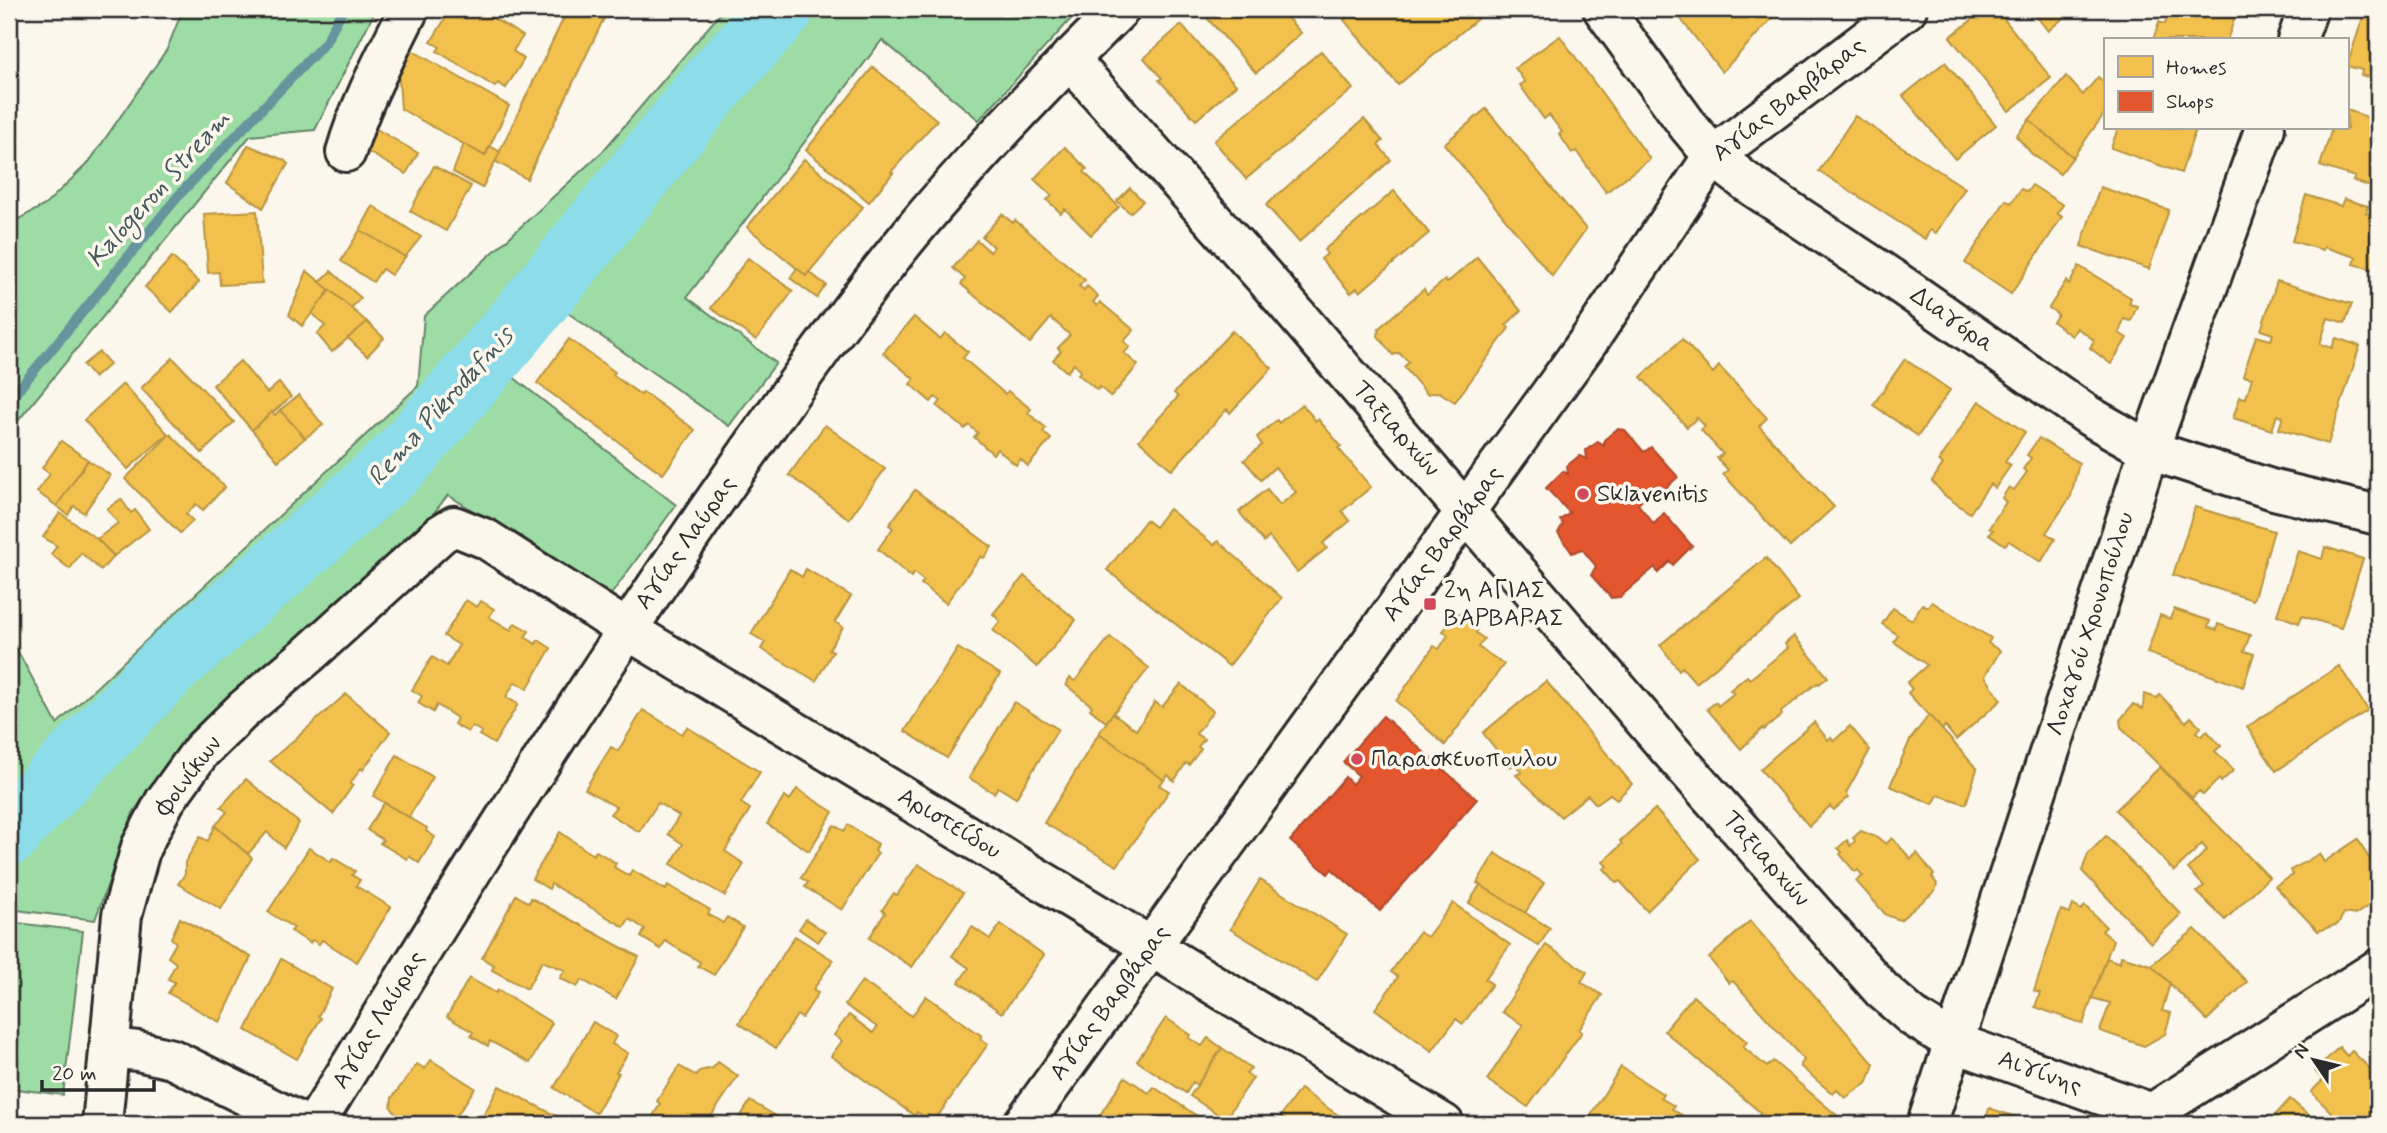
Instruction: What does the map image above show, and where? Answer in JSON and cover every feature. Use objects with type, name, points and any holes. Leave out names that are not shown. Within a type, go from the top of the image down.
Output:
[{"type":"street","points":[[346,152],[365,97],[410,9]]},
{"type":"street","name":"Αγίας Λαύρας","points":[[315,1124],[479,857],[626,629],[811,362],[894,254],[985,148],[1120,9]]},
{"type":"street","name":"Διαγόρα","points":[[1603,9],[1713,156],[1749,184],[1903,286],[2090,416],[2149,450],[2274,489],[2378,515]]},
{"type":"street","name":"Αγίας Βαρβάρας","points":[[1023,1124],[1590,339],[1713,156],[1907,9]]},
{"type":"street","points":[[2298,38],[2308,9]]},
{"type":"street","name":"Ταξιαρχών","points":[[1069,59],[1264,277],[1677,758],[1882,990],[1913,1017],[1953,1042]]},
{"type":"street","name":"Λοχαγού Χρονοπούλου","points":[[1927,1124],[2149,450],[2264,130]]},
{"type":"street","name":"Αριστείδου","points":[[454,526],[486,539],[626,629],[1444,1124]]},
{"type":"street","name":"Φοινίκων","points":[[102,1124],[122,915],[141,847],[165,802],[201,751],[244,709],[308,656],[441,534],[454,526]]},
{"type":"street","points":[[2157,1118],[2378,969]]},
{"type":"street","name":"Αιγίνης","points":[[1953,1042],[2157,1118]]},
{"type":"street","points":[[109,1048],[172,1059],[303,1124]]},
{"type":"green space","points":[[183,9],[376,9],[315,130],[250,136],[9,432],[9,224],[45,205],[89,162],[167,49]]},
{"type":"green space","points":[[724,9],[1080,9],[979,120],[882,40],[687,297],[776,363],[729,426],[551,301],[499,366],[676,505],[610,596],[448,495],[414,538],[189,733],[133,813],[95,920],[9,909],[9,635],[57,724],[418,386],[424,316],[603,151]]},
{"type":"green space","points":[[9,922],[83,931],[63,1095],[9,1088]]},
{"type":"building: Homes","points":[[451,9],[478,9],[523,36],[513,51],[524,59],[506,88],[498,83],[495,87],[437,51],[440,47],[431,42]]},
{"type":"building: Homes","points":[[568,9],[595,9],[606,14],[527,179],[495,161]]},
{"type":"building: Homes","points":[[1199,9],[1279,9],[1301,33],[1256,73]]},
{"type":"building: Homes","points":[[1353,9],[1489,9],[1398,85],[1344,20],[1355,11]]},
{"type":"building: Homes","points":[[1673,9],[1781,9],[1722,72]]},
{"type":"building: Homes","points":[[1986,9],[1996,9],[2051,78],[2009,111],[1950,37]]},
{"type":"building: Homes","points":[[2031,9],[2074,9],[2048,31]]},
{"type":"building: Homes","points":[[2174,9],[2238,9],[2228,38],[2154,38],[2159,22],[2165,24]]},
{"type":"building: Homes","points":[[2378,13],[2378,80],[2361,75],[2362,70],[2348,66],[2362,20]]},
{"type":"building: Homes","points":[[1181,25],[1236,85],[1196,120],[1159,80],[1162,78],[1144,58]]},
{"type":"building: Homes","points":[[1560,36],[1650,159],[1606,192],[1576,151],[1572,153],[1559,134],[1562,132],[1549,115],[1544,119],[1520,85],[1525,82],[1515,68]]},
{"type":"building: Homes","points":[[408,48],[509,106],[485,156],[401,109],[398,66]]},
{"type":"building: Homes","points":[[1321,51],[1353,89],[1246,179],[1214,141]]},
{"type":"building: Homes","points":[[1945,62],[1996,125],[1955,159],[1903,96]]},
{"type":"building: Homes","points":[[873,67],[937,120],[891,172],[893,173],[869,202],[806,150]]},
{"type":"building: Homes","points":[[2066,76],[2083,95],[2098,77],[2104,82],[2104,114],[2073,157],[2029,120]]},
{"type":"building: Homes","points":[[1486,109],[1586,229],[1552,276],[1444,144]]},
{"type":"building: Homes","points":[[2348,110],[2378,121],[2378,185],[2373,183],[2372,187],[2353,181],[2355,177],[2320,166],[2331,130],[2348,130]]},
{"type":"building: Homes","points":[[1855,116],[1965,188],[1936,233],[1930,230],[1925,239],[1819,171]]},
{"type":"building: Homes","points":[[1364,119],[1383,141],[1378,145],[1391,160],[1299,242],[1266,205]]},
{"type":"building: Homes","points":[[2029,120],[2073,157],[2060,174],[2032,154],[2016,136]]},
{"type":"building: Homes","points":[[373,127],[418,153],[406,174],[361,148]]},
{"type":"building: Homes","points":[[2117,130],[2195,130],[2181,173],[2111,148]]},
{"type":"building: Homes","points":[[464,144],[485,156],[490,146],[500,152],[482,188],[453,172]]},
{"type":"building: Homes","points":[[248,145],[288,164],[263,208],[227,183]]},
{"type":"building: Homes","points":[[1065,147],[1087,169],[1084,172],[1119,207],[1091,235],[1065,209],[1061,213],[1047,200],[1052,196],[1034,179]]},
{"type":"building: Homes","points":[[804,159],[863,207],[806,276],[747,227]]},
{"type":"building: Homes","points":[[434,166],[471,186],[446,231],[410,211]]},
{"type":"building: Homes","points":[[2032,185],[2063,205],[2057,213],[2062,217],[2011,294],[1965,263],[2006,200],[2011,203],[2021,189],[2027,192]]},
{"type":"building: Homes","points":[[2100,187],[2169,210],[2149,269],[2081,246]]},
{"type":"building: Homes","points":[[1130,188],[1143,201],[1130,213],[1117,201]]},
{"type":"building: Homes","points":[[1394,191],[1429,233],[1360,292],[1357,288],[1351,293],[1321,259],[1327,254],[1324,250]]},
{"type":"building: Homes","points":[[2306,195],[2341,206],[2344,199],[2368,206],[2366,213],[2378,216],[2378,271],[2354,264],[2356,257],[2292,241]]},
{"type":"building: Homes","points":[[373,206],[421,237],[405,257],[360,230]]},
{"type":"building: Homes","points":[[257,211],[262,283],[220,285],[219,272],[208,273],[204,214]]},
{"type":"building: Homes","points":[[1002,214],[1013,223],[1015,220],[1085,280],[1079,286],[1084,290],[1087,286],[1098,296],[1093,302],[1097,306],[1100,302],[1134,330],[1124,341],[1130,347],[1124,353],[1138,365],[1111,397],[1100,387],[1097,390],[1078,374],[1081,371],[1074,364],[1067,372],[1053,360],[1061,351],[1058,348],[1070,335],[1051,318],[1030,343],[961,284],[965,279],[953,268],[977,240],[990,252],[994,247],[982,237]]},
{"type":"building: Homes","points":[[360,230],[405,257],[391,275],[382,269],[373,282],[341,261]]},
{"type":"building: Homes","points":[[172,257],[199,282],[172,312],[145,287]]},
{"type":"building: Homes","points":[[1477,257],[1521,311],[1506,325],[1509,328],[1455,402],[1439,392],[1427,394],[1404,367],[1409,362],[1399,353],[1393,355],[1378,336],[1379,328],[1424,289],[1427,295],[1445,280],[1447,283]]},
{"type":"building: Homes","points":[[748,258],[793,291],[756,340],[711,308]]},
{"type":"building: Homes","points":[[2079,266],[2131,298],[2129,304],[2137,306],[2131,321],[2124,319],[2119,333],[2127,338],[2111,364],[2090,348],[2094,340],[2077,328],[2072,336],[2053,322],[2058,314],[2049,308],[2066,281],[2069,285]]},
{"type":"building: Homes","points":[[797,268],[806,276],[809,272],[826,285],[817,298],[790,278]]},
{"type":"building: Homes","points":[[307,271],[330,290],[302,326],[289,315]]},
{"type":"building: Homes","points":[[331,271],[361,298],[351,308],[320,282]]},
{"type":"building: Homes","points":[[2277,281],[2352,304],[2345,323],[2328,318],[2320,344],[2332,348],[2336,338],[2360,346],[2328,444],[2279,429],[2283,417],[2277,415],[2272,430],[2233,418],[2240,397],[2246,398],[2252,378],[2243,376],[2256,336],[2271,340],[2273,334],[2261,330]]},
{"type":"building: Homes","points":[[330,290],[367,322],[332,352],[317,334],[325,326],[312,313]]},
{"type":"building: Homes","points":[[914,317],[940,339],[945,333],[968,352],[963,358],[1005,394],[1008,391],[1031,409],[1028,413],[1046,428],[1043,432],[1051,439],[1028,466],[1020,459],[1016,465],[997,449],[993,454],[974,437],[978,433],[969,425],[965,429],[937,406],[941,401],[935,397],[931,402],[910,384],[914,379],[883,353]]},
{"type":"building: Homes","points":[[367,322],[384,338],[367,356],[348,338]]},
{"type":"building: Homes","points":[[1232,331],[1272,368],[1230,413],[1227,409],[1172,470],[1139,440],[1178,397],[1174,393]]},
{"type":"building: Homes","points":[[569,339],[615,372],[613,375],[641,395],[643,392],[695,430],[663,474],[537,383]]},
{"type":"building: Homes","points":[[1682,339],[1713,373],[1719,366],[1767,418],[1759,426],[1834,507],[1790,547],[1723,474],[1728,470],[1717,458],[1723,454],[1701,430],[1705,426],[1697,418],[1687,427],[1641,377]]},
{"type":"building: Homes","points":[[99,352],[110,364],[94,378],[83,365]]},
{"type":"building: Homes","points":[[173,358],[234,422],[202,453],[141,388]]},
{"type":"building: Homes","points":[[1905,359],[1950,390],[1918,436],[1873,405]]},
{"type":"building: Homes","points":[[240,361],[267,393],[279,383],[291,397],[252,430],[213,385]]},
{"type":"building: Homes","points":[[123,384],[168,434],[128,469],[84,420]]},
{"type":"building: Homes","points":[[299,395],[323,425],[305,438],[280,410]]},
{"type":"building: Homes","points":[[1979,401],[2025,432],[2005,462],[2011,465],[1995,488],[1990,484],[1970,513],[1944,495],[1932,481],[1943,464],[1939,461]]},
{"type":"building: Homes","points":[[1302,404],[1341,446],[1338,448],[1371,487],[1342,511],[1350,521],[1323,543],[1327,548],[1297,572],[1269,537],[1264,542],[1239,512],[1267,489],[1280,505],[1296,492],[1275,467],[1261,480],[1244,460],[1262,445],[1257,437]]},
{"type":"building: Homes","points":[[280,410],[305,438],[278,461],[252,430],[272,412],[275,415]]},
{"type":"building: Homes","points":[[825,425],[885,469],[849,519],[789,475]]},
{"type":"building: Homes","points":[[170,434],[225,487],[203,510],[196,504],[186,514],[193,521],[180,533],[125,479]]},
{"type":"building: Homes","points":[[2039,438],[2079,463],[2071,496],[2046,533],[2055,539],[2041,562],[2009,541],[2005,545],[1989,534],[1993,530],[1989,528],[2006,502],[2002,498],[2009,487],[2014,490],[2027,472],[2023,469],[2031,458],[2027,455]]},
{"type":"building: Homes","points":[[61,441],[88,460],[57,506],[37,492],[50,474],[42,468]]},
{"type":"building: Homes","points":[[88,460],[110,475],[84,513],[74,506],[68,515],[57,506]]},
{"type":"building: Homes","points":[[915,490],[992,547],[984,558],[981,556],[946,603],[921,584],[924,581],[914,573],[911,577],[878,549],[893,528],[889,525]]},
{"type":"building: Homes","points":[[121,499],[131,513],[135,510],[149,529],[114,556],[97,539],[118,523],[107,509]]},
{"type":"building: Homes","points":[[2195,507],[2274,531],[2253,600],[2173,575]]},
{"type":"building: Homes","points":[[1169,509],[1214,545],[1218,541],[1282,598],[1229,666],[1107,570],[1146,520],[1155,527]]},
{"type":"building: Homes","points":[[60,513],[97,539],[114,556],[101,570],[81,553],[70,569],[51,554],[57,546],[43,537]]},
{"type":"building: Homes","points":[[2325,547],[2363,559],[2341,628],[2302,616],[2299,623],[2277,615],[2298,551],[2322,559]]},
{"type":"building: Homes","points":[[1766,558],[1799,599],[1696,683],[1682,667],[1679,670],[1660,645]]},
{"type":"building: Homes","points":[[790,569],[802,577],[806,569],[851,596],[835,622],[843,627],[829,649],[833,651],[816,681],[761,649],[765,642],[751,634]]},
{"type":"building: Homes","points":[[1024,576],[1076,620],[1037,667],[993,630],[1000,621],[993,614]]},
{"type":"building: Homes","points":[[466,600],[477,607],[481,601],[494,609],[489,617],[511,630],[515,623],[529,631],[525,637],[536,644],[538,640],[551,648],[527,689],[515,682],[506,697],[518,704],[494,744],[479,735],[482,732],[472,726],[468,732],[454,724],[457,718],[437,705],[433,712],[418,703],[422,696],[412,690],[432,657],[447,666],[459,645],[444,636]]},
{"type":"building: Homes","points":[[1932,602],[1991,638],[1988,643],[2000,651],[1985,676],[2001,700],[1956,740],[1945,726],[1942,730],[1908,693],[1912,689],[1907,683],[1927,665],[1894,642],[1898,635],[1882,624],[1893,608],[1912,620],[1922,604],[1928,607]]},
{"type":"building: Homes","points":[[2174,609],[2210,621],[2208,627],[2217,630],[2218,624],[2250,635],[2244,651],[2254,654],[2243,687],[2147,653],[2160,615],[2170,619]]},
{"type":"building: Homes","points":[[1460,613],[1477,620],[1476,633],[1484,639],[1478,647],[1504,664],[1445,745],[1396,701],[1434,646],[1439,649],[1448,635],[1443,631]]},
{"type":"building: Homes","points":[[1794,636],[1828,677],[1781,712],[1782,715],[1764,730],[1763,728],[1741,749],[1707,709],[1716,702],[1718,706],[1734,693],[1730,690],[1747,676],[1750,679],[1788,648],[1785,644]]},
{"type":"building: Homes","points":[[1110,637],[1149,668],[1106,722],[1090,709],[1092,706],[1066,685],[1070,678],[1075,681]]},
{"type":"building: Homes","points":[[958,648],[1000,674],[947,758],[905,731]]},
{"type":"building: Homes","points":[[2339,666],[2368,710],[2276,771],[2247,727]]},
{"type":"building: Homes","points":[[1546,681],[1632,784],[1617,799],[1610,794],[1596,804],[1588,795],[1561,817],[1516,775],[1522,772],[1515,764],[1510,767],[1483,733]]},
{"type":"building: Homes","points":[[1181,684],[1213,711],[1196,734],[1204,739],[1198,747],[1201,749],[1189,765],[1186,763],[1174,781],[1168,775],[1164,780],[1099,733],[1113,713],[1136,730],[1155,702],[1162,707]]},
{"type":"building: Homes","points":[[346,694],[390,732],[363,770],[361,768],[333,814],[270,761]]},
{"type":"building: Homes","points":[[2144,694],[2157,698],[2160,695],[2186,722],[2191,717],[2201,727],[2197,732],[2202,736],[2207,731],[2221,746],[2215,751],[2234,770],[2221,782],[2219,779],[2203,795],[2199,791],[2192,798],[2121,727],[2120,720],[2133,704],[2143,709]]},
{"type":"building: Homes","points":[[1014,702],[1058,729],[1016,798],[998,787],[994,793],[969,778]]},
{"type":"building: Homes","points":[[643,710],[682,734],[687,727],[760,772],[741,803],[750,809],[725,851],[744,864],[725,896],[671,864],[683,844],[668,834],[679,816],[658,803],[639,832],[610,814],[616,807],[585,789],[611,747],[618,751]]},
{"type":"building: Homes","points":[[1929,715],[1977,769],[1966,804],[1938,795],[1933,804],[1890,786],[1910,740]]},
{"type":"building: Homes","points":[[1814,722],[1828,740],[1831,737],[1834,741],[1850,726],[1870,750],[1846,793],[1849,797],[1834,810],[1830,806],[1809,826],[1760,769]]},
{"type":"building: Homes","points":[[1099,733],[1164,780],[1159,785],[1169,791],[1117,866],[1044,823]]},
{"type":"building: Homes","points":[[397,755],[433,777],[409,817],[373,796]]},
{"type":"building: Homes","points":[[2160,767],[2269,877],[2225,920],[2197,892],[2204,886],[2188,869],[2207,850],[2202,844],[2174,871],[2116,810]]},
{"type":"building: Homes","points":[[246,779],[299,823],[284,848],[267,832],[248,854],[215,826],[227,812],[221,807]]},
{"type":"building: Homes","points":[[797,789],[833,812],[809,851],[767,824],[785,796],[790,800]]},
{"type":"building: Homes","points":[[384,803],[427,828],[426,831],[435,837],[419,863],[380,843],[383,840],[367,830]]},
{"type":"building: Homes","points":[[1655,809],[1700,859],[1647,911],[1620,881],[1617,883],[1604,869],[1607,866],[1603,862],[1622,844],[1620,841]]},
{"type":"building: Homes","points":[[834,825],[844,831],[848,825],[878,844],[875,851],[878,853],[842,910],[805,887],[808,882],[801,878]]},
{"type":"building: Homes","points":[[215,826],[252,858],[221,909],[178,884],[185,874],[185,862],[200,837],[208,841]]},
{"type":"building: Homes","points":[[1861,831],[1886,844],[1892,838],[1911,859],[1917,853],[1934,875],[1932,877],[1937,884],[1935,891],[1900,920],[1886,915],[1856,881],[1863,876],[1858,870],[1855,872],[1840,854],[1842,852],[1838,848],[1847,840],[1850,846],[1855,841],[1853,838]]},
{"type":"building: Homes","points":[[560,832],[593,855],[596,851],[616,863],[614,867],[629,876],[632,870],[666,890],[668,885],[710,910],[708,914],[723,923],[727,917],[743,927],[714,975],[698,966],[700,962],[665,941],[661,949],[641,937],[645,929],[629,919],[624,927],[551,884],[549,889],[532,879]]},
{"type":"building: Homes","points":[[2106,836],[2181,914],[2151,943],[2082,871],[2088,854]]},
{"type":"building: Homes","points":[[2358,839],[2378,874],[2378,899],[2355,915],[2344,913],[2338,924],[2318,931],[2275,886],[2293,875],[2291,870],[2319,854],[2324,862]]},
{"type":"building: Homes","points":[[309,848],[331,862],[333,858],[355,871],[352,875],[360,880],[356,886],[391,907],[357,962],[322,940],[319,944],[312,940],[310,943],[291,931],[294,928],[268,912]]},
{"type":"building: Homes","points":[[1495,853],[1544,883],[1525,913],[1477,883]]},
{"type":"building: Homes","points":[[918,864],[963,893],[912,967],[869,938],[885,913],[882,910],[894,893],[897,895]]},
{"type":"building: Homes","points":[[1260,880],[1347,934],[1317,982],[1230,929]]},
{"type":"building: Homes","points":[[1480,885],[1550,928],[1539,946],[1469,903]]},
{"type":"building: Homes","points":[[516,895],[529,903],[531,898],[639,957],[616,999],[582,980],[577,987],[560,978],[565,970],[542,961],[527,989],[492,970],[494,965],[482,958]]},
{"type":"building: Homes","points":[[1453,903],[1510,945],[1485,979],[1492,984],[1463,1024],[1456,1019],[1432,1051],[1375,1009],[1398,977],[1391,972],[1419,932],[1427,937]]},
{"type":"building: Homes","points":[[2073,905],[2081,910],[2085,906],[2106,927],[2102,931],[2113,940],[2083,1024],[2035,1007],[2040,993],[2034,991],[2061,910],[2070,913]]},
{"type":"building: Homes","points":[[180,918],[251,957],[220,1022],[168,993],[175,982],[168,979],[176,963],[168,957],[176,943],[171,938]]},
{"type":"building: Homes","points":[[806,919],[825,932],[818,942],[799,929]]},
{"type":"building: Homes","points":[[1750,921],[1874,1064],[1868,1082],[1845,1098],[1837,1090],[1833,1094],[1800,1066],[1804,1060],[1733,981],[1729,983],[1709,958]]},
{"type":"building: Homes","points":[[1001,924],[1044,955],[1002,1013],[959,982],[969,968],[952,956],[972,927],[990,939]]},
{"type":"building: Homes","points":[[2195,929],[2247,982],[2207,1020],[2151,965]]},
{"type":"building: Homes","points":[[795,936],[833,960],[813,990],[818,993],[802,1018],[797,1015],[776,1048],[739,1023]]},
{"type":"building: Homes","points":[[1546,945],[1587,972],[1581,982],[1602,995],[1579,1030],[1582,1032],[1528,1107],[1487,1080],[1523,1025],[1502,1012]]},
{"type":"building: Homes","points":[[2121,956],[2151,965],[2170,983],[2162,1011],[2171,1013],[2165,1034],[2144,1046],[2100,1031],[2110,1003],[2092,998],[2107,958],[2120,963]]},
{"type":"building: Homes","points":[[281,959],[332,989],[318,1016],[321,1018],[297,1059],[246,1030]]},
{"type":"building: Homes","points":[[469,978],[496,993],[498,990],[552,1023],[530,1063],[490,1041],[488,1046],[471,1036],[473,1032],[447,1017]]},
{"type":"building: Homes","points":[[862,981],[912,1016],[926,996],[982,1036],[980,1039],[988,1044],[933,1123],[917,1112],[915,1116],[831,1056],[842,1041],[834,1035],[849,1015],[873,1033],[877,1027],[845,1005]]},
{"type":"building: Homes","points":[[1693,996],[1747,1042],[1743,1047],[1767,1067],[1773,1061],[1847,1124],[1764,1124],[1757,1118],[1761,1113],[1664,1031]]},
{"type":"building: Homes","points":[[1166,1018],[1202,1046],[1208,1038],[1222,1048],[1197,1085],[1193,1082],[1186,1093],[1137,1061]]},
{"type":"building: Homes","points":[[593,1022],[616,1036],[612,1044],[628,1053],[596,1113],[554,1088]]},
{"type":"building: Homes","points":[[2339,1047],[2347,1056],[2352,1051],[2378,1077],[2378,1124],[2343,1124],[2311,1092],[2323,1080],[2315,1071]]},
{"type":"building: Homes","points":[[1222,1048],[1251,1068],[1246,1074],[1253,1078],[1225,1119],[1190,1096]]},
{"type":"building: Homes","points":[[431,1060],[475,1088],[452,1123],[445,1117],[437,1124],[423,1116],[417,1124],[411,1124],[395,1113],[391,1107],[392,1098],[417,1064],[425,1069]]},
{"type":"building: Homes","points":[[718,1062],[738,1076],[708,1121],[701,1121],[699,1124],[649,1123],[660,1104],[657,1101],[679,1066],[697,1076],[699,1071],[713,1068]]},
{"type":"building: Homes","points":[[1621,1067],[1663,1094],[1661,1098],[1674,1106],[1672,1109],[1696,1124],[1585,1124]]},
{"type":"building: Homes","points":[[1125,1077],[1149,1093],[1154,1087],[1209,1124],[1094,1124]]},
{"type":"building: Homes","points":[[499,1086],[558,1117],[554,1124],[479,1124]]},
{"type":"building: Homes","points":[[1300,1089],[1351,1124],[1275,1124]]},
{"type":"building: Homes","points":[[2290,1099],[2319,1124],[2267,1124]]},
{"type":"building: Homes","points":[[750,1101],[790,1124],[736,1124]]},
{"type":"building: Homes","points":[[1989,1108],[2037,1124],[1984,1124]]},
{"type":"building: Shops","points":[[1617,429],[1625,430],[1644,452],[1651,447],[1678,477],[1655,498],[1651,492],[1638,504],[1654,524],[1664,513],[1692,546],[1673,565],[1670,561],[1658,573],[1655,567],[1620,597],[1611,598],[1591,575],[1596,566],[1582,549],[1572,553],[1558,533],[1563,524],[1560,520],[1570,513],[1546,488],[1563,471],[1568,474],[1567,466],[1579,456],[1587,459],[1586,450],[1598,442],[1604,446],[1604,440]]},
{"type":"building: Shops","points":[[1383,716],[1477,799],[1380,911],[1332,869],[1328,874],[1290,841],[1345,777],[1352,784],[1359,776],[1343,762]]},
{"type":"waterway","name":"Kalogeron Stream","points":[[9,401],[180,194],[325,43],[343,9]]},
{"type":"waterway","name":"Rema Pikrodafnis","points":[[9,833],[167,667],[398,463],[514,329],[711,86],[781,9]]},
{"type":"place","name":"Sklavenitis","points":[[1583,494]]},
{"type":"place","name":"2η ΑΓΙΑΣ ΒΑΡΒΑΡΑΣ","points":[[1430,604]]},
{"type":"place","name":"Παρασκευοπουλου","points":[[1357,759]]}]
